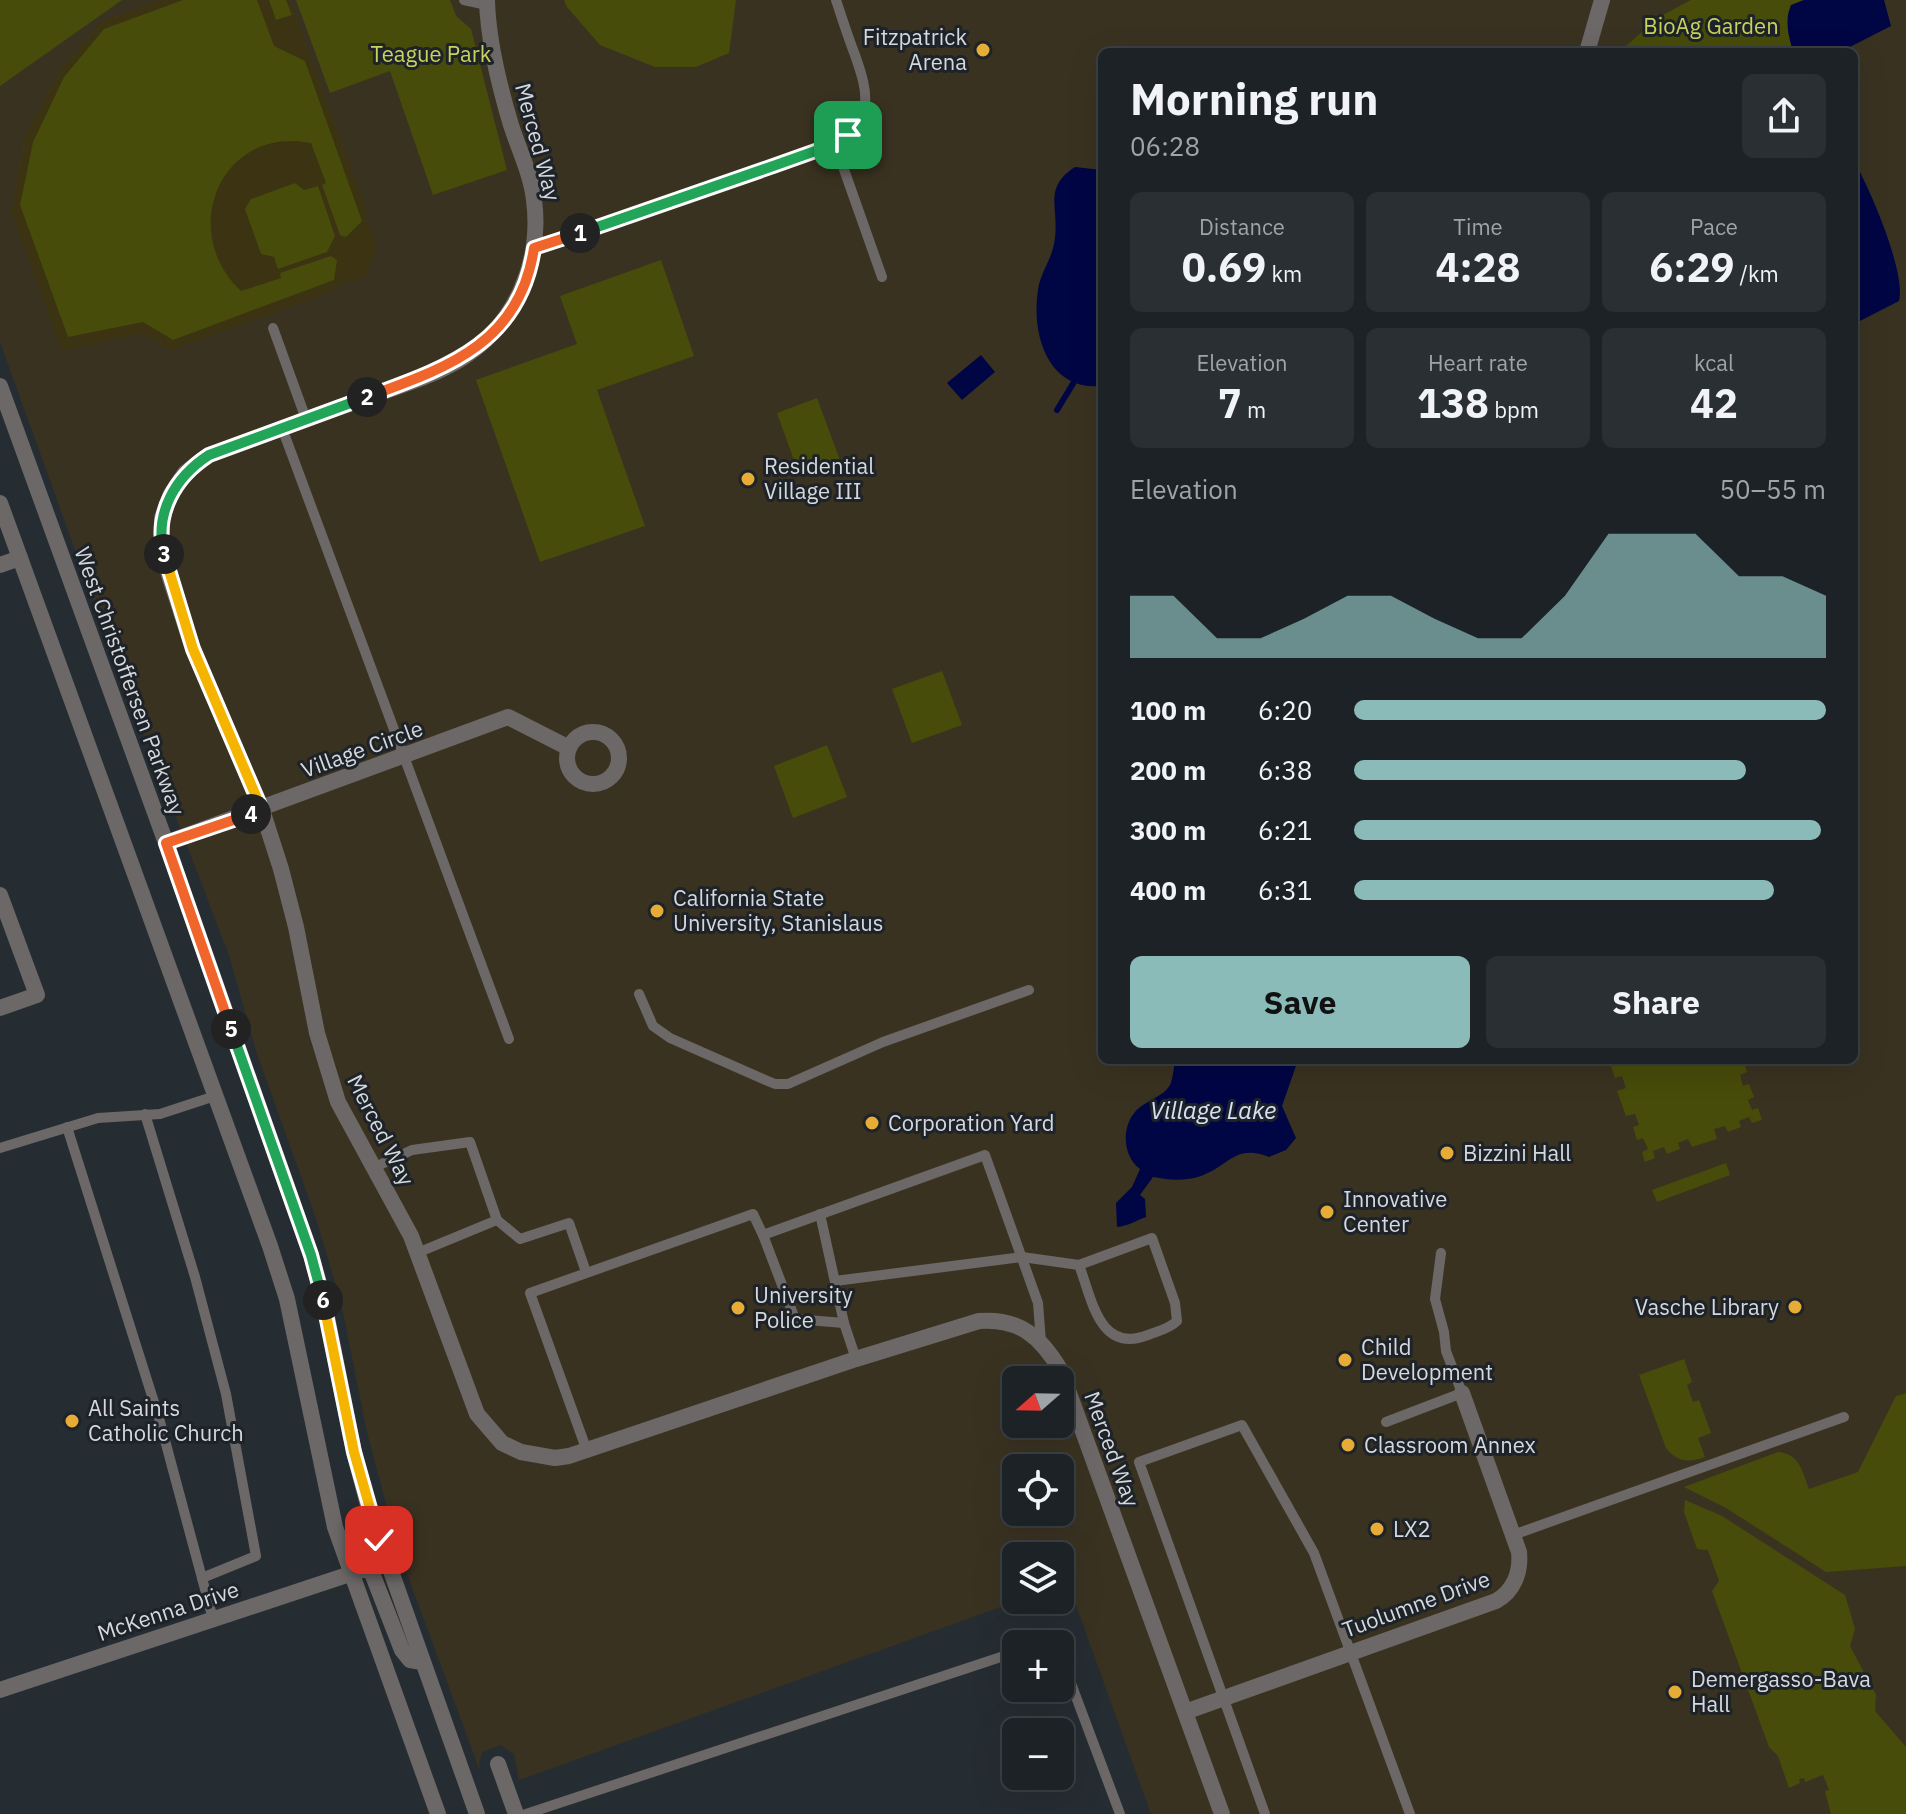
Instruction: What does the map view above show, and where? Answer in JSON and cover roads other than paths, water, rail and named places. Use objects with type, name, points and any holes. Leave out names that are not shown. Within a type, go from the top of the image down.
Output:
[{"type":"street","points":[[1588,48],[1602,0]]},
{"type":"street","name":"Merced Way","points":[[487,2],[495,66],[534,198],[536,228],[531,267],[521,292],[505,318],[465,357],[444,368],[209,455],[185,473],[171,494],[162,518],[162,546],[193,649],[262,810],[296,927],[317,1033],[338,1102],[375,1167],[417,1253],[477,1414],[502,1443],[538,1456],[555,1458],[587,1451],[856,1359],[979,1321],[1009,1323],[1041,1342],[1061,1371],[1222,1814]]},
{"type":"street","name":"West Christoffersen Parkway","points":[[0,386],[311,1255],[326,1310],[361,1481],[477,1814]]},
{"type":"street","points":[[0,503],[270,1246],[287,1299],[329,1501],[350,1574],[438,1814]]},
{"type":"street","points":[[0,565],[20,558]]},
{"type":"street","name":"Village Circle","points":[[166,843],[508,717],[569,748]]},
{"type":"street","points":[[0,895],[37,995],[0,1008]]},
{"type":"street","name":"Tuolumne Drive","points":[[1185,1712],[1506,1595],[1519,1564],[1513,1535],[1462,1393]]},
{"type":"street","points":[[350,1574],[365,1569],[372,1573],[402,1650],[410,1660],[422,1662]]},
{"type":"street","name":"McKenna Drive","points":[[0,1690],[350,1574]]},
{"type":"street","points":[[498,1764],[516,1814]]},
{"type":"lane","points":[[464,0],[487,2]]},
{"type":"lane","points":[[534,248],[835,144],[858,124],[866,99],[863,78],[836,0]]},
{"type":"lane","points":[[835,144],[882,277]]},
{"type":"lane","points":[[273,328],[306,419]]},
{"type":"lane","points":[[282,428],[509,1039]]},
{"type":"lane","points":[[639,994],[653,1026],[670,1038],[775,1084],[788,1084],[883,1042],[1029,990]]},
{"type":"lane","points":[[0,1148],[98,1118],[160,1114],[215,1096]]},
{"type":"lane","points":[[145,1114],[195,1277],[226,1394],[256,1556],[202,1578]]},
{"type":"lane","points":[[67,1127],[159,1418],[213,1619]]},
{"type":"lane","points":[[375,1167],[412,1150],[470,1142],[497,1220],[520,1239],[569,1223],[586,1272]]},
{"type":"lane","points":[[763,1235],[985,1155],[1038,1303],[1041,1342]]},
{"type":"lane","points":[[587,1451],[530,1293],[753,1214],[795,1319],[844,1323]]},
{"type":"lane","points":[[820,1214],[844,1323],[856,1359]]},
{"type":"lane","points":[[417,1253],[497,1220]]},
{"type":"lane","points":[[835,1281],[1022,1257],[1079,1265],[1152,1238],[1175,1303],[1177,1321],[1143,1337],[1132,1340],[1116,1338],[1103,1328],[1079,1265]]},
{"type":"lane","points":[[1386,1422],[1462,1393],[1446,1351],[1435,1299],[1441,1253]]},
{"type":"lane","points":[[1513,1535],[1844,1417]]},
{"type":"lane","points":[[1265,1814],[1139,1462],[1242,1425],[1314,1553],[1410,1814]]},
{"type":"lane","points":[[526,1814],[1002,1657]]},
{"type":"lane","points":[[1074,1691],[1120,1814]]},
{"type":"water","points":[[1804,0],[1884,0],[1891,26],[1848,48],[1792,48],[1788,28],[1791,5]]},
{"type":"water","points":[[1075,167],[1098,170],[1098,386],[1083,385],[1056,370],[1047,357],[1037,325],[1039,284],[1051,256],[1056,232],[1055,192],[1065,175]]},
{"type":"water","points":[[1858,169],[1892,251],[1900,288],[1899,301],[1858,322]]},
{"type":"water","points":[[981,355],[995,372],[962,400],[947,383]]},
{"type":"water","name":"Village Lake","points":[[1174,1064],[1297,1064],[1282,1106],[1296,1138],[1286,1150],[1269,1157],[1257,1153],[1239,1155],[1198,1177],[1176,1180],[1153,1177],[1140,1195],[1145,1199],[1146,1217],[1117,1227],[1116,1203],[1132,1187],[1140,1169],[1127,1150],[1127,1126],[1139,1108],[1170,1085]]},
{"type":"waterway","points":[[1057,410],[1074,382]]},
{"type":"place","name":"Fitzpatrick Arena","points":[[983,50]]},
{"type":"place","name":"Residential Village III","points":[[748,479]]},
{"type":"place","name":"California State University, Stanislaus","points":[[657,911]]},
{"type":"place","name":"Corporation Yard","points":[[872,1123]]},
{"type":"place","name":"Bizzini Hall","points":[[1447,1153]]},
{"type":"place","name":"Innovative Center","points":[[1327,1212]]},
{"type":"place","name":"Vasche Library","points":[[1795,1307]]},
{"type":"place","name":"University Police","points":[[738,1308]]},
{"type":"place","name":"Child Development","points":[[1345,1360]]},
{"type":"place","name":"All Saints Catholic Church","points":[[72,1421]]},
{"type":"place","name":"Classroom Annex","points":[[1348,1445]]},
{"type":"place","name":"LX2","points":[[1377,1529]]},
{"type":"place","name":"Demergasso-Bava Hall","points":[[1675,1692]]},
{"type":"park label","name":"BioAg Garden","points":[[1711,26]]},
{"type":"park label","name":"Teague Park","points":[[431,54]]}]
